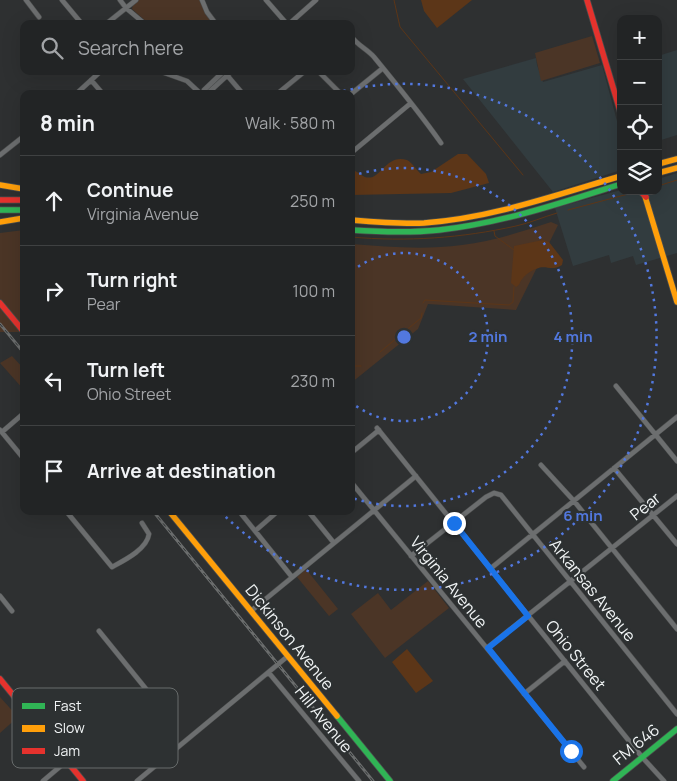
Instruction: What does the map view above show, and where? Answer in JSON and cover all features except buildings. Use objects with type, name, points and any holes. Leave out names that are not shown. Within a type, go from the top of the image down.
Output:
[{"type":"main road","points":[[587,0],[618,105]]},
{"type":"main road","points":[[662,163],[677,159]]},
{"type":"main road","points":[[662,174],[677,170]]},
{"type":"main road","points":[[355,220],[431,222],[459,218],[508,209],[617,176]]},
{"type":"main road","points":[[0,185],[20,188]]},
{"type":"main road","points":[[355,230],[404,232],[463,227],[522,214],[617,185]]},
{"type":"main road","points":[[598,192],[617,189]]},
{"type":"main road","points":[[645,195],[677,302]]},
{"type":"main road","points":[[0,200],[20,200]]},
{"type":"main road","points":[[0,210],[20,210]]},
{"type":"main road","points":[[0,222],[20,219]]},
{"type":"main road","points":[[0,303],[20,327]]},
{"type":"main road","name":"Dickinson Avenue","points":[[173,515],[390,781]]},
{"type":"main road","points":[[0,678],[12,693]]},
{"type":"main road","name":"FM 646","points":[[613,781],[677,729]]},
{"type":"main road","points":[[73,768],[83,781]]},
{"type":"street","points":[[26,0],[39,17]]},
{"type":"street","points":[[62,0],[79,20]]},
{"type":"street","points":[[120,0],[140,20]]},
{"type":"street","points":[[111,20],[136,0]]},
{"type":"street","points":[[202,0],[213,20]]},
{"type":"street","points":[[266,0],[284,20]]},
{"type":"street","points":[[293,20],[316,0]]},
{"type":"street","points":[[355,41],[372,54],[441,142]]},
{"type":"street","points":[[355,91],[383,68]]},
{"type":"street","points":[[81,90],[97,75]]},
{"type":"street","points":[[169,75],[187,82],[197,90]]},
{"type":"street","points":[[204,90],[225,75]]},
{"type":"street","points":[[212,90],[226,75]]},
{"type":"street","points":[[229,75],[240,90]]},
{"type":"street","points":[[282,90],[300,75]]},
{"type":"street","points":[[322,75],[337,90]]},
{"type":"street","points":[[92,80],[100,90]]},
{"type":"street","points":[[355,150],[411,103]]},
{"type":"street","points":[[0,155],[20,139]]},
{"type":"street","points":[[616,386],[677,461]]},
{"type":"street","points":[[20,416],[1,431],[20,454]]},
{"type":"street","points":[[490,569],[677,417]]},
{"type":"street","name":"Ohio Street","points":[[355,449],[378,429],[642,757],[664,781]]},
{"type":"street","points":[[542,465],[574,501],[677,629]]},
{"type":"street","points":[[614,468],[677,544]]},
{"type":"street","points":[[251,611],[416,476]]},
{"type":"street","name":"Virginia Avenue","points":[[355,487],[584,767]]},
{"type":"street","name":"Arkansas Avenue","points":[[454,523],[486,497],[494,493],[501,495],[677,714]]},
{"type":"street","name":"Pear","points":[[488,648],[677,496]]},
{"type":"street","points":[[69,515],[112,567],[128,559],[148,540],[149,534],[142,523]]},
{"type":"street","points":[[242,515],[292,577]]},
{"type":"street","points":[[254,531],[273,515]]},
{"type":"street","points":[[311,515],[334,543]]},
{"type":"street","points":[[411,556],[454,523]]},
{"type":"street","points":[[0,596],[12,611]]},
{"type":"street","points":[[99,630],[145,688]]},
{"type":"street","points":[[178,747],[288,656]]},
{"type":"street","points":[[524,694],[565,661]]},
{"type":"street","name":"Hill Avenue","points":[[270,672],[359,781]]},
{"type":"street","points":[[43,781],[59,768]]},
{"type":"street","points":[[137,781],[153,768]]},
{"type":"shaded area","points":[[139,0],[201,0],[212,20],[144,20],[132,9],[133,5]]},
{"type":"shaded area","points":[[421,0],[472,0],[437,28],[424,11]]},
{"type":"shaded area","points":[[592,36],[600,63],[541,81],[535,53]]},
{"type":"shaded area","points":[[677,50],[677,135],[662,140],[662,60],[662,55]]},
{"type":"shaded area","points":[[536,58],[543,82],[602,65],[617,121],[617,171],[553,192],[463,79]]},
{"type":"shaded area","points":[[458,154],[467,154],[486,174],[489,183],[451,193],[355,195],[355,171],[365,177],[370,177],[393,160],[400,159],[409,161],[421,174],[431,172]]},
{"type":"shaded area","points":[[677,173],[677,253],[636,265],[633,256],[611,263],[609,255],[573,266],[555,208],[617,191],[617,195],[662,195],[662,178]]},
{"type":"shaded area","points":[[551,222],[558,225],[516,310],[428,304],[418,329],[355,380],[355,244],[420,248],[448,247],[507,236]]},
{"type":"shaded area","points":[[20,230],[20,332],[0,332],[0,233]]},
{"type":"shaded area","points":[[543,240],[549,242],[563,260],[562,265],[555,268],[543,267],[533,270],[516,287],[511,283],[514,246]]},
{"type":"shaded area","points":[[12,356],[20,365],[20,386],[0,363]]},
{"type":"shaded area","points":[[306,569],[338,609],[329,616],[297,577]]},
{"type":"shaded area","points":[[428,581],[449,608],[385,658],[351,614],[378,593],[391,610]]},
{"type":"shaded area","points":[[407,649],[433,681],[416,693],[392,662]]},
{"type":"shaded area","points":[[0,697],[12,710],[12,722],[0,733]]},
{"type":"waterway","points":[[394,0],[400,27],[523,175]]},
{"type":"waterway","points":[[662,185],[677,180]]},
{"type":"waterway","points":[[568,210],[624,195]]},
{"type":"waterway","points":[[355,237],[414,239],[455,236],[516,226],[557,213]]},
{"type":"waterway","points":[[494,231],[495,236],[514,250]]},
{"type":"waterway","points":[[423,303],[425,300],[509,305],[513,302],[514,287]]},
{"type":"waterway","points":[[380,352],[421,318],[422,313]]},
{"type":"waterway","points":[[355,366],[361,366]]},
{"type":"railway","points":[[0,324],[20,348]]},
{"type":"railway","points":[[156,515],[373,781]]},
{"type":"traffic: fast","points":[[355,230],[417,232],[486,223],[531,212],[617,185]]},
{"type":"traffic: fast","points":[[0,210],[20,210]]},
{"type":"traffic: fast","points":[[337,716],[390,781]]},
{"type":"traffic: fast","points":[[613,781],[677,729]]},
{"type":"traffic: slow","points":[[662,163],[677,159]]},
{"type":"traffic: slow","points":[[662,172],[677,168]]},
{"type":"traffic: slow","points":[[355,220],[424,223],[474,216],[524,205],[617,177]]},
{"type":"traffic: slow","points":[[0,185],[20,188]]},
{"type":"traffic: slow","points":[[645,195],[677,302]]},
{"type":"traffic: slow","points":[[0,222],[20,219]]},
{"type":"traffic: slow","points":[[172,515],[337,716]]},
{"type":"traffic: jam","points":[[587,0],[618,105]]},
{"type":"traffic: jam","points":[[0,200],[20,200]]},
{"type":"traffic: jam","points":[[0,303],[20,327]]},
{"type":"traffic: jam","points":[[0,679],[12,694]]},
{"type":"traffic: jam","points":[[72,768],[83,781]]},
{"type":"route","points":[[454,523],[528,616],[488,648],[571,751]]}]
